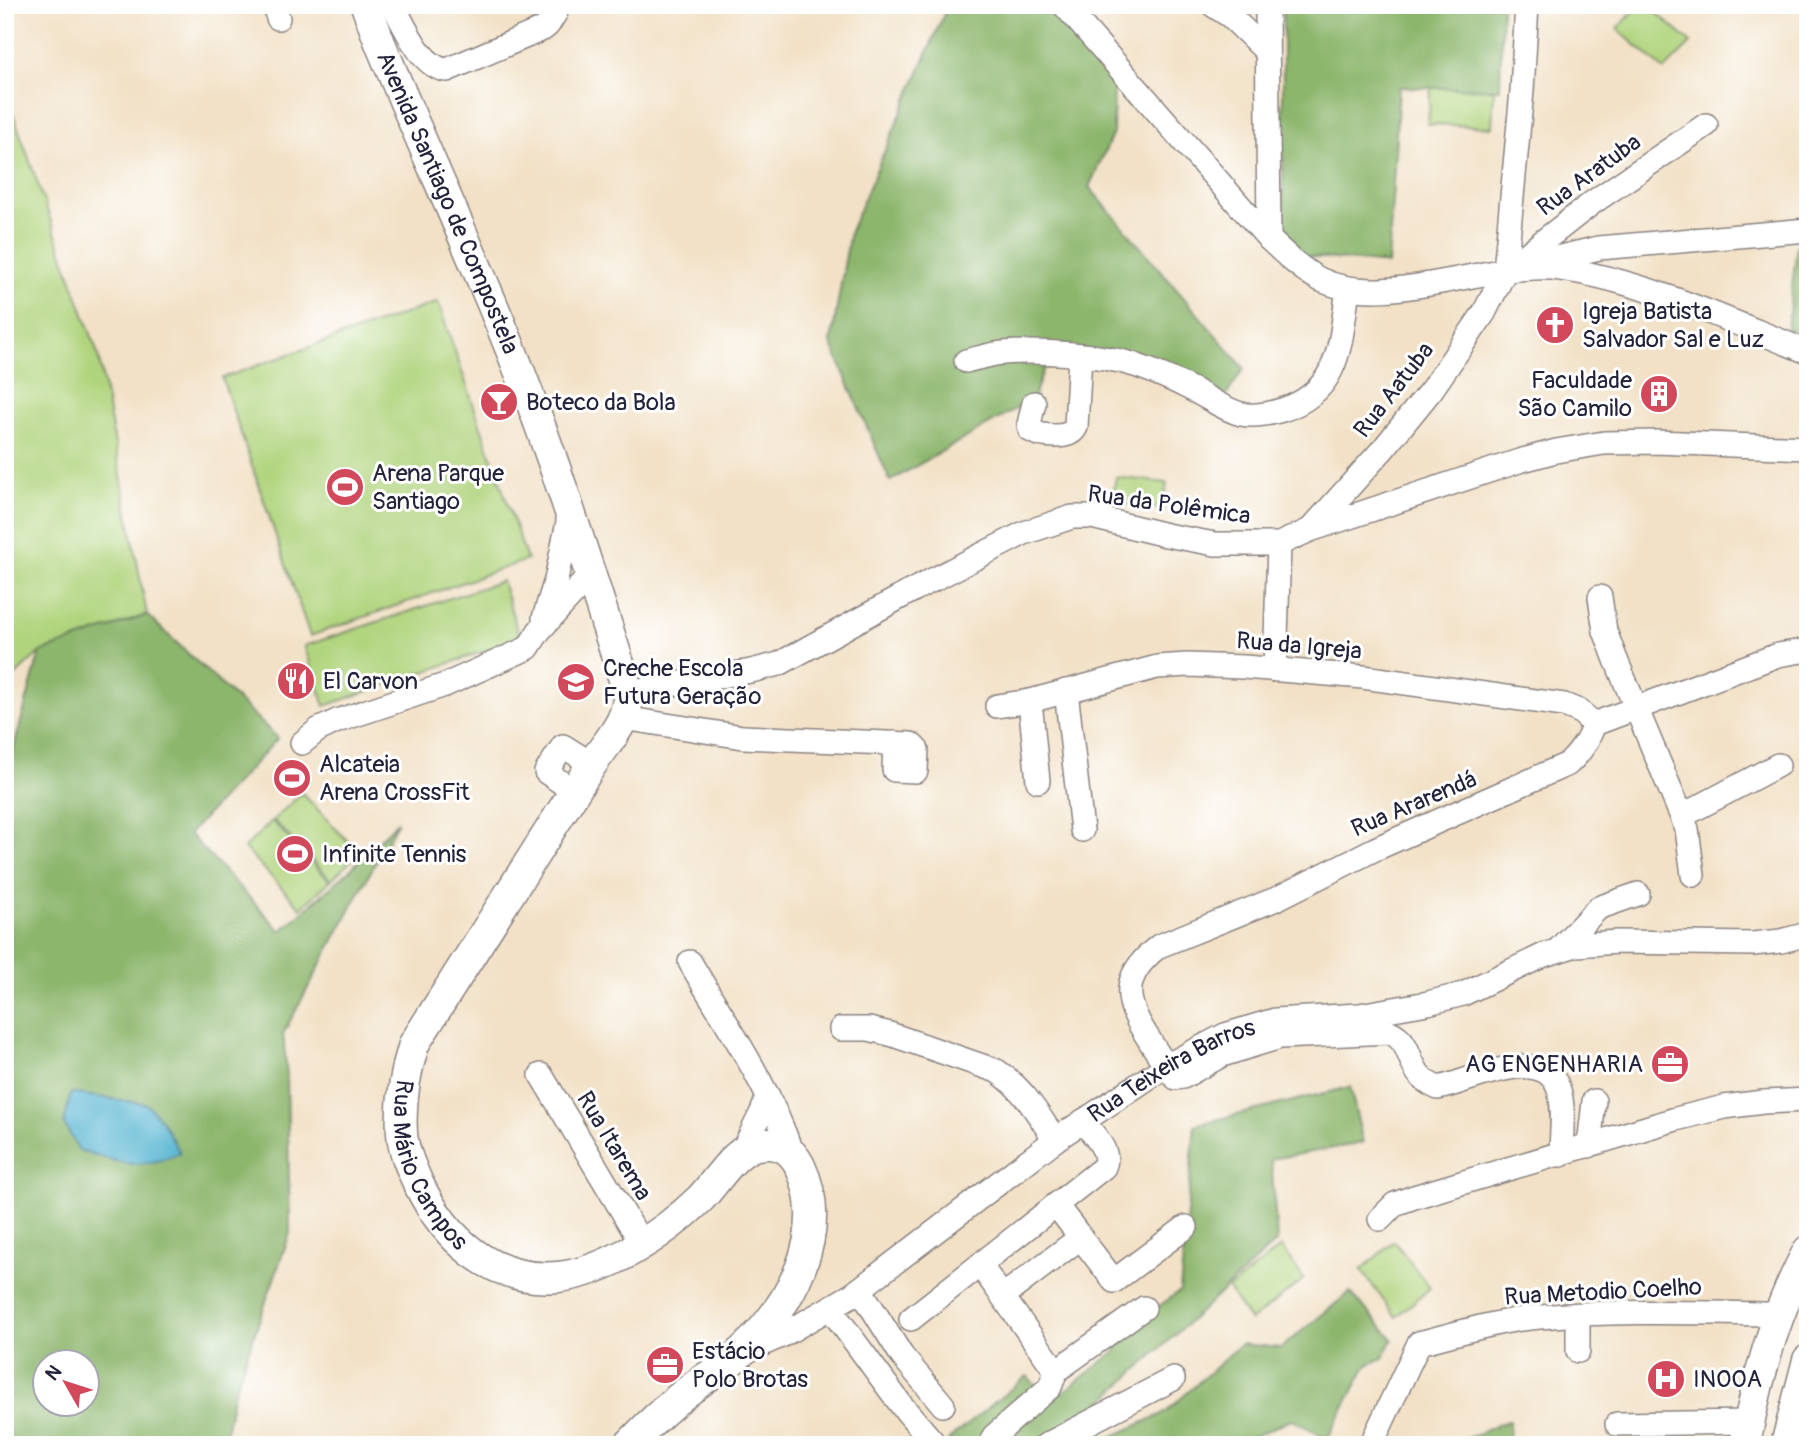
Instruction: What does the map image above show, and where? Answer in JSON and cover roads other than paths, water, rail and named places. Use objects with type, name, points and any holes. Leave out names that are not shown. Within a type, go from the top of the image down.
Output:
[{"type":"main road","name":"Avenida Santiago de Compostela","points":[[374,7],[422,145],[502,328],[570,509],[591,574],[626,705]]},
{"type":"main road","name":"Rua Mário Campos","points":[[626,705],[592,764],[414,1044],[406,1070],[402,1135],[411,1167],[442,1224],[459,1243],[502,1269],[531,1277],[581,1272],[606,1263],[642,1244],[698,1200],[742,1152]]},
{"type":"main road","points":[[738,1356],[771,1320],[790,1290],[806,1256],[810,1229],[810,1201],[804,1174],[791,1151],[778,1144],[767,1143],[742,1152]]},
{"type":"main road","points":[[1747,1434],[1778,1314],[1808,1251]]},
{"type":"main road","points":[[1764,1360],[1808,1289]]},
{"type":"main road","name":"Rua Teixeira Barros","points":[[629,1445],[664,1409],[738,1356]]},
{"type":"main road","points":[[1786,1445],[1808,1360]]},
{"type":"street","points":[[407,5],[434,51],[444,58],[460,56],[517,32],[531,15]]},
{"type":"street","points":[[1064,5],[1269,239],[1318,279],[1348,289],[1378,289],[1458,280],[1599,248],[1808,230]]},
{"type":"street","points":[[1213,5],[1230,16],[1267,51]]},
{"type":"street","points":[[1267,5],[1269,239]]},
{"type":"street","points":[[1505,271],[1522,91],[1527,5]]},
{"type":"street","points":[[374,7],[425,60],[439,69],[447,70],[543,29],[556,12]]},
{"type":"street","name":"Rua Aratuba","points":[[1505,271],[1592,203],[1706,125]]},
{"type":"street","points":[[1505,271],[1556,269],[1616,281],[1808,352]]},
{"type":"street","name":"Rua Aatuba","points":[[1310,530],[1384,448],[1432,389],[1484,313],[1505,271]]},
{"type":"street","points":[[966,361],[1000,353],[1080,356],[1131,364],[1165,376],[1221,406],[1244,415],[1267,415],[1292,407],[1314,394],[1328,379],[1340,341],[1348,289]]},
{"type":"street","points":[[1034,403],[1029,424],[1035,433],[1068,436],[1073,433],[1076,427],[1080,356]]},
{"type":"street","name":"Rua da Polêmica","points":[[626,705],[779,664],[1024,533],[1072,517],[1092,517],[1215,544],[1279,544],[1310,530],[1556,451],[1604,443],[1656,442],[1808,448]]},
{"type":"street","points":[[539,631],[557,576],[570,509]]},
{"type":"street","points":[[1275,670],[1279,544]]},
{"type":"street","points":[[302,743],[318,730],[337,721],[445,685],[528,648],[539,631],[591,574]]},
{"type":"street","points":[[1600,597],[1605,631],[1687,829],[1693,876]]},
{"type":"street","points":[[1594,724],[1778,655],[1808,650]]},
{"type":"street","name":"Rua da Igreja","points":[[997,706],[1030,701],[1157,667],[1187,665],[1363,677],[1563,705],[1579,711],[1594,724]]},
{"type":"street","points":[[1066,691],[1082,830]]},
{"type":"street","points":[[1030,701],[1038,781]]},
{"type":"street","points":[[626,705],[743,737],[895,743]]},
{"type":"street","name":"Rua Ararendá","points":[[1171,1072],[1137,1020],[1130,1003],[1129,986],[1133,971],[1143,959],[1159,946],[1276,899],[1375,849],[1550,774],[1580,754],[1594,724]]},
{"type":"street","points":[[1682,816],[1778,765]]},
{"type":"street","points":[[1558,950],[1598,908],[1638,894]]},
{"type":"street","name":"Rua Teixeira Barros","points":[[738,1356],[783,1335],[860,1289],[1055,1140],[1083,1121],[1171,1072],[1225,1035],[1275,1020],[1398,1010],[1463,994],[1558,950],[1576,945],[1617,942],[1753,944],[1808,934]]},
{"type":"street","points":[[690,962],[768,1096],[791,1151]]},
{"type":"street","points":[[842,1029],[869,1029],[890,1034],[997,1071],[1013,1082],[1028,1098],[1055,1140]]},
{"type":"street","points":[[1171,1072],[1183,1077],[1222,1055],[1280,1037],[1390,1032],[1399,1036],[1405,1044],[1412,1066],[1419,1077],[1438,1088],[1523,1066],[1540,1068],[1552,1076],[1560,1090],[1560,1155]]},
{"type":"street","name":"Rua Itarema","points":[[541,1075],[642,1244]]},
{"type":"street","points":[[742,1152],[768,1096]]},
{"type":"street","points":[[1380,1219],[1395,1205],[1414,1198],[1676,1119],[1724,1107],[1808,1100]]},
{"type":"street","points":[[1589,1146],[1594,1101]]},
{"type":"street","points":[[911,1319],[1104,1167],[1108,1160],[1106,1153],[1083,1121]]},
{"type":"street","points":[[1056,1205],[1114,1281],[1186,1227]]},
{"type":"street","points":[[1003,1296],[1080,1238]]},
{"type":"street","points":[[980,1265],[1056,1371]]},
{"type":"street","points":[[860,1289],[902,1356],[943,1405]]},
{"type":"street","points":[[830,1308],[895,1397],[933,1442]]},
{"type":"street","points":[[990,1445],[994,1436],[1050,1387],[1056,1371],[1144,1308]]},
{"type":"street","name":"Rua Metodio Coelho","points":[[1371,1445],[1419,1343],[1497,1323],[1539,1317],[1639,1312],[1778,1314]]},
{"type":"street","points":[[1578,1315],[1578,1351]]},
{"type":"street","points":[[1045,1445],[1173,1379]]},
{"type":"street","points":[[1799,1445],[1808,1406]]},
{"type":"street","points":[[1617,1424],[1747,1434]]},
{"type":"water","points":[[71,1093],[147,1104],[162,1121],[180,1153],[165,1159],[129,1164],[79,1150],[64,1124]]},
{"type":"place","name":"Igreja Batista Salvador Sal e Luz","points":[[1555,325]]},
{"type":"place","name":"Faculdade São Camilo","points":[[1659,394]]},
{"type":"place","name":"Boteco da Bola","points":[[499,402]]},
{"type":"place","name":"Arena Parque Santiago","points":[[345,487]]},
{"type":"place","name":"El Carvon","points":[[296,681]]},
{"type":"place","name":"Creche Escola Futura Geração","points":[[576,682]]},
{"type":"place","name":"Alcateia Arena CrossFit","points":[[292,778]]},
{"type":"place","name":"Infinite Tennis","points":[[295,854]]},
{"type":"place","name":"AG ENGENHARIA","points":[[1670,1064]]},
{"type":"place","name":"Estácio Polo Brotas","points":[[665,1365]]},
{"type":"place","name":"INOOA","points":[[1666,1379]]}]
